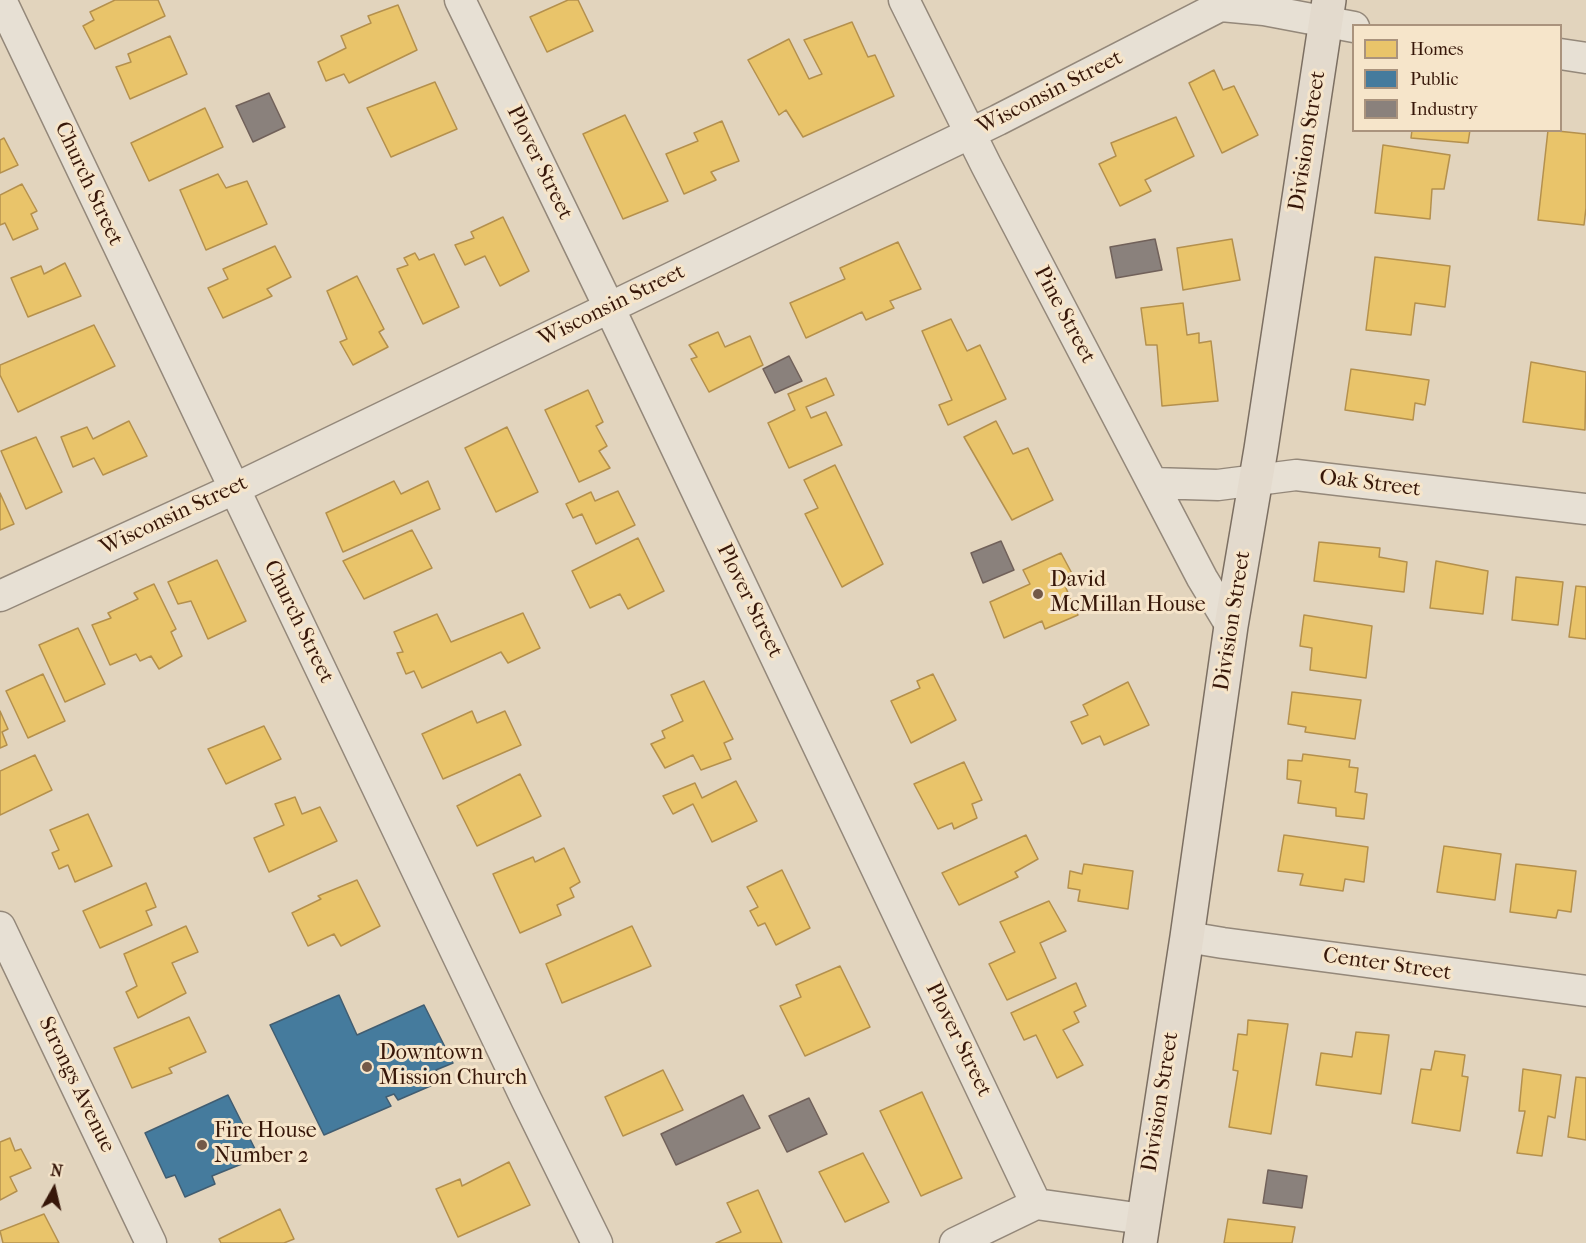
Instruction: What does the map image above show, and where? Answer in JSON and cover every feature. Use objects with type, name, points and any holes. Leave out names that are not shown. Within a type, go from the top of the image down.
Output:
[{"type":"main road","name":"Division Street","points":[[1141,1231],[1187,937],[1231,626],[1336,16]]},
{"type":"street","name":"Church Street","points":[[1,0],[597,1243]]},
{"type":"street","name":"Plover Street","points":[[459,0],[609,308],[1036,1204]]},
{"type":"street","name":"Pine Street","points":[[904,0],[969,134],[1202,578],[1231,626]]},
{"type":"street","name":"Wisconsin Street","points":[[0,596],[234,489],[969,134],[1226,3]]},
{"type":"street","points":[[1226,3],[1264,10],[1336,16]]},
{"type":"street","points":[[1562,54],[1586,58]]},
{"type":"street","name":"Oak Street","points":[[1153,483],[1218,485],[1296,475],[1586,509]]},
{"type":"street","name":"Strongs Avenue","points":[[0,927],[151,1243]]},
{"type":"street","name":"Center Street","points":[[1187,937],[1586,992]]},
{"type":"street","points":[[955,1243],[1036,1204],[1141,1231]]},
{"type":"building: Homes","points":[[115,0],[158,0],[165,16],[95,49],[83,26],[94,20],[90,12]]},
{"type":"building: Homes","points":[[568,0],[578,0],[593,31],[547,52],[530,17]]},
{"type":"building: Homes","points":[[398,5],[417,50],[349,83],[344,74],[326,81],[318,62],[346,48],[341,36],[371,23],[368,16]]},
{"type":"building: Homes","points":[[852,22],[868,57],[875,55],[894,96],[803,137],[786,110],[779,115],[748,60],[789,39],[809,79],[822,74],[804,40]]},
{"type":"building: Homes","points":[[170,36],[187,74],[130,99],[116,67],[131,62],[128,54]]},
{"type":"building: Homes","points":[[1214,70],[1223,90],[1234,86],[1258,135],[1222,153],[1189,83]]},
{"type":"building: Homes","points":[[435,82],[457,129],[391,157],[367,108]]},
{"type":"building: Homes","points":[[205,108],[223,147],[149,181],[131,143]]},
{"type":"building: Homes","points":[[625,115],[668,201],[623,219],[583,134]]},
{"type":"building: Homes","points":[[1176,117],[1194,156],[1145,180],[1151,191],[1120,206],[1099,164],[1116,156],[1111,143]]},
{"type":"building: Homes","points":[[722,121],[739,161],[711,172],[716,180],[684,194],[666,154],[698,141],[694,133]]},
{"type":"building: Homes","points":[[1412,132],[1470,132],[1468,143],[1411,138]]},
{"type":"building: Homes","points":[[1548,132],[1586,134],[1584,225],[1538,220]]},
{"type":"building: Homes","points":[[4,138],[18,165],[0,173],[0,140]]},
{"type":"building: Homes","points":[[1383,145],[1450,155],[1444,189],[1432,189],[1430,219],[1375,213]]},
{"type":"building: Homes","points":[[218,174],[226,188],[247,181],[267,224],[206,250],[180,190]]},
{"type":"building: Homes","points":[[22,184],[37,211],[31,214],[38,229],[13,240],[5,223],[0,225],[0,195]]},
{"type":"building: Homes","points":[[503,217],[529,271],[500,286],[485,256],[465,265],[455,245],[474,238],[471,232]]},
{"type":"building: Homes","points":[[1232,239],[1240,280],[1183,290],[1177,248]]},
{"type":"building: Homes","points":[[898,242],[921,289],[890,301],[894,308],[866,320],[862,312],[806,338],[790,303],[845,279],[840,268]]},
{"type":"building: Homes","points":[[275,246],[291,277],[267,289],[272,296],[223,318],[208,288],[228,279],[223,269]]},
{"type":"building: Homes","points":[[415,253],[419,260],[434,254],[459,307],[423,324],[397,269],[408,265],[404,258]]},
{"type":"building: Homes","points":[[1375,257],[1450,266],[1445,307],[1415,303],[1411,335],[1366,330]]},
{"type":"building: Homes","points":[[65,263],[81,296],[28,317],[11,278],[41,266],[44,274]]},
{"type":"building: Homes","points":[[357,276],[384,329],[379,332],[388,347],[353,365],[340,342],[347,339],[327,291]]},
{"type":"building: Homes","points":[[1183,303],[1187,335],[1199,333],[1199,343],[1211,341],[1218,401],[1162,406],[1157,345],[1146,345],[1141,308]]},
{"type":"building: Homes","points":[[951,319],[967,351],[980,345],[1006,399],[948,425],[939,405],[952,400],[922,331]]},
{"type":"building: Homes","points":[[94,325],[115,366],[18,412],[0,375],[0,365]]},
{"type":"building: Homes","points":[[718,332],[725,347],[750,336],[763,365],[709,392],[691,359],[697,357],[689,345]]},
{"type":"building: Homes","points":[[1531,362],[1586,372],[1585,430],[1523,422]]},
{"type":"building: Homes","points":[[1351,369],[1429,380],[1425,405],[1415,403],[1413,420],[1345,410]]},
{"type":"building: Homes","points":[[826,378],[834,395],[806,407],[811,418],[826,412],[842,445],[789,468],[768,423],[795,410],[788,394]]},
{"type":"building: Homes","points":[[588,390],[603,422],[596,426],[607,446],[599,451],[610,468],[579,482],[545,410]]},
{"type":"building: Homes","points":[[129,421],[147,456],[103,475],[94,458],[73,467],[61,437],[87,427],[93,439]]},
{"type":"building: Homes","points":[[996,421],[1013,454],[1028,448],[1053,500],[1012,520],[964,437]]},
{"type":"building: Homes","points":[[507,427],[538,492],[496,512],[465,448]]},
{"type":"building: Homes","points":[[36,437],[62,492],[26,509],[1,451]]},
{"type":"building: Homes","points":[[835,465],[883,564],[842,587],[805,514],[818,508],[804,480]]},
{"type":"building: Homes","points":[[394,481],[401,494],[428,481],[440,509],[343,552],[326,513]]},
{"type":"building: Homes","points":[[618,491],[635,525],[596,544],[582,514],[573,518],[566,504],[591,492],[595,501]]},
{"type":"building: Homes","points":[[0,493],[14,524],[0,530]]},
{"type":"building: Homes","points":[[412,530],[432,568],[364,599],[343,561]]},
{"type":"building: Homes","points":[[638,538],[664,591],[628,609],[620,594],[590,608],[572,571]]},
{"type":"building: Homes","points":[[1319,542],[1380,548],[1379,557],[1407,562],[1404,592],[1314,581]]},
{"type":"building: Homes","name":"David McMillan House","points":[[1061,553],[1076,581],[1065,586],[1078,615],[1045,629],[1042,621],[1004,638],[990,602],[1030,584],[1023,570]]},
{"type":"building: Homes","points":[[217,560],[246,621],[208,639],[191,601],[178,604],[168,582]]},
{"type":"building: Homes","points":[[1436,561],[1488,571],[1483,614],[1430,608]]},
{"type":"building: Homes","points":[[1516,577],[1563,582],[1558,625],[1512,620]]},
{"type":"building: Homes","points":[[154,584],[176,629],[171,632],[182,656],[159,669],[151,656],[140,661],[136,654],[110,665],[92,625],[111,618],[108,613],[138,599],[134,593]]},
{"type":"building: Homes","points":[[1576,586],[1586,587],[1586,639],[1569,637]]},
{"type":"building: Homes","points":[[523,613],[540,648],[508,663],[501,652],[422,688],[414,671],[406,674],[397,653],[403,652],[394,632],[437,614],[451,642]]},
{"type":"building: Homes","points":[[1304,615],[1372,626],[1366,678],[1310,670],[1312,648],[1300,646]]},
{"type":"building: Homes","points":[[78,628],[105,684],[65,702],[39,645]]},
{"type":"building: Homes","points":[[43,674],[65,721],[28,738],[6,691]]},
{"type":"building: Homes","points":[[933,674],[956,720],[911,743],[891,701],[920,688],[917,681]]},
{"type":"building: Homes","points":[[704,681],[733,739],[724,743],[731,759],[701,770],[693,755],[665,768],[651,744],[665,738],[662,731],[683,721],[671,695]]},
{"type":"building: Homes","points":[[1128,682],[1149,725],[1104,745],[1100,736],[1082,744],[1071,722],[1088,715],[1083,705]]},
{"type":"building: Homes","points":[[1292,692],[1361,700],[1355,739],[1305,732],[1306,727],[1288,724]]},
{"type":"building: Homes","points":[[0,711],[8,729],[2,732],[7,745],[0,748]]},
{"type":"building: Homes","points":[[472,711],[477,723],[505,711],[521,745],[443,779],[422,734]]},
{"type":"building: Homes","points":[[264,726],[281,759],[226,784],[208,749]]},
{"type":"building: Homes","points":[[1303,754],[1350,760],[1349,767],[1358,768],[1355,792],[1367,794],[1364,819],[1336,816],[1336,808],[1298,803],[1301,781],[1287,779],[1288,760],[1302,761]]},
{"type":"building: Homes","points":[[35,755],[52,790],[0,815],[0,771]]},
{"type":"building: Homes","points":[[964,762],[982,800],[972,804],[977,818],[954,829],[952,823],[938,829],[914,784]]},
{"type":"building: Homes","points":[[520,774],[541,816],[477,846],[457,806]]},
{"type":"building: Homes","points":[[736,781],[757,821],[712,842],[693,804],[673,814],[663,796],[695,783],[702,798]]},
{"type":"building: Homes","points":[[295,797],[302,814],[320,807],[337,841],[269,872],[254,838],[284,825],[275,804]]},
{"type":"building: Homes","points":[[88,814],[112,866],[75,882],[68,865],[59,869],[52,853],[59,850],[50,830]]},
{"type":"building: Homes","points":[[1026,835],[1038,859],[1015,872],[1018,877],[959,905],[942,873]]},
{"type":"building: Homes","points":[[1284,835],[1368,847],[1364,882],[1345,879],[1343,891],[1300,885],[1303,874],[1278,871]]},
{"type":"building: Homes","points":[[1444,846],[1501,854],[1495,900],[1437,892]]},
{"type":"building: Homes","points":[[564,848],[580,882],[570,888],[574,897],[557,905],[561,915],[520,933],[493,874],[533,857],[535,862]]},
{"type":"building: Homes","points":[[1084,864],[1133,871],[1128,909],[1078,901],[1080,890],[1068,888],[1070,871],[1082,874]]},
{"type":"building: Homes","points":[[1516,864],[1576,871],[1571,912],[1558,910],[1556,918],[1510,912]]},
{"type":"building: Homes","points":[[782,870],[810,928],[776,945],[765,923],[758,926],[750,911],[758,907],[747,887]]},
{"type":"building: Homes","points":[[357,880],[380,926],[341,946],[334,934],[308,946],[292,913],[321,899],[318,896]]},
{"type":"building: Homes","points":[[146,883],[156,907],[146,911],[152,925],[100,948],[83,911]]},
{"type":"building: Homes","points":[[1049,901],[1066,931],[1040,943],[1056,978],[1007,1000],[989,964],[1015,952],[1000,922]]},
{"type":"building: Homes","points":[[186,926],[198,952],[172,963],[186,993],[138,1018],[126,992],[137,986],[124,954]]},
{"type":"building: Homes","points":[[632,926],[651,966],[562,1003],[546,964]]},
{"type":"building: Homes","points":[[840,966],[870,1027],[805,1056],[780,1006],[801,997],[796,985]]},
{"type":"building: Homes","points":[[1076,983],[1086,1006],[1074,1012],[1079,1022],[1063,1030],[1083,1065],[1057,1078],[1036,1035],[1024,1040],[1011,1013]]},
{"type":"building: Homes","points":[[189,1017],[206,1052],[169,1068],[172,1073],[132,1088],[114,1048]]},
{"type":"building: Homes","points":[[1248,1020],[1288,1024],[1271,1134],[1229,1127],[1238,1071],[1233,1070],[1238,1034],[1247,1035]]},
{"type":"building: Homes","points":[[1356,1032],[1389,1035],[1381,1094],[1316,1085],[1321,1053],[1352,1057]]},
{"type":"building: Homes","points":[[1435,1051],[1465,1055],[1462,1076],[1468,1077],[1460,1131],[1412,1123],[1421,1069],[1431,1070]]},
{"type":"building: Homes","points":[[1523,1069],[1561,1075],[1555,1118],[1548,1116],[1542,1156],[1517,1153],[1525,1111],[1519,1111]]},
{"type":"building: Homes","points":[[663,1070],[683,1110],[623,1136],[605,1097]]},
{"type":"building: Homes","points":[[1576,1077],[1586,1078],[1586,1140],[1568,1137]]},
{"type":"building: Homes","points":[[922,1092],[962,1178],[921,1196],[880,1111]]},
{"type":"building: Homes","points":[[10,1138],[15,1151],[21,1149],[31,1168],[10,1177],[17,1191],[0,1200],[0,1142]]},
{"type":"building: Homes","points":[[863,1153],[889,1202],[845,1222],[819,1172]]},
{"type":"building: Homes","points":[[509,1162],[530,1205],[458,1237],[436,1189],[460,1179],[462,1186]]},
{"type":"building: Homes","points":[[758,1190],[782,1243],[716,1243],[741,1232],[727,1203]]},
{"type":"building: Homes","points":[[280,1209],[294,1239],[284,1243],[221,1243],[219,1239]]},
{"type":"building: Homes","points":[[44,1214],[59,1243],[3,1243],[0,1231]]},
{"type":"building: Homes","points":[[1228,1219],[1295,1227],[1292,1243],[1224,1243]]},
{"type":"building: Public","name":"Downtown Mission Church","points":[[339,995],[357,1035],[424,1005],[453,1063],[436,1070],[442,1081],[398,1100],[394,1094],[386,1097],[391,1106],[324,1135],[270,1025]]},
{"type":"building: Public","name":"Fire House Number 2","points":[[228,1095],[259,1157],[212,1176],[215,1184],[185,1197],[175,1175],[166,1178],[145,1133]]},
{"type":"building: Industry","points":[[269,93],[285,127],[253,142],[236,106]]},
{"type":"building: Industry","points":[[1155,239],[1162,270],[1116,278],[1110,247]]},
{"type":"building: Industry","points":[[789,356],[802,381],[775,393],[763,369]]},
{"type":"building: Industry","points":[[1001,541],[1014,570],[983,583],[971,553]]},
{"type":"building: Industry","points":[[743,1095],[760,1128],[676,1165],[661,1134]]},
{"type":"building: Industry","points":[[809,1098],[827,1134],[787,1152],[769,1116]]},
{"type":"building: Industry","points":[[1268,1170],[1307,1176],[1302,1208],[1263,1203]]},
{"type":"place","name":"David McMillan House","points":[[1038,594]]},
{"type":"place","name":"Downtown Mission Church","points":[[367,1067]]},
{"type":"place","name":"Fire House Number 2","points":[[202,1145]]}]
